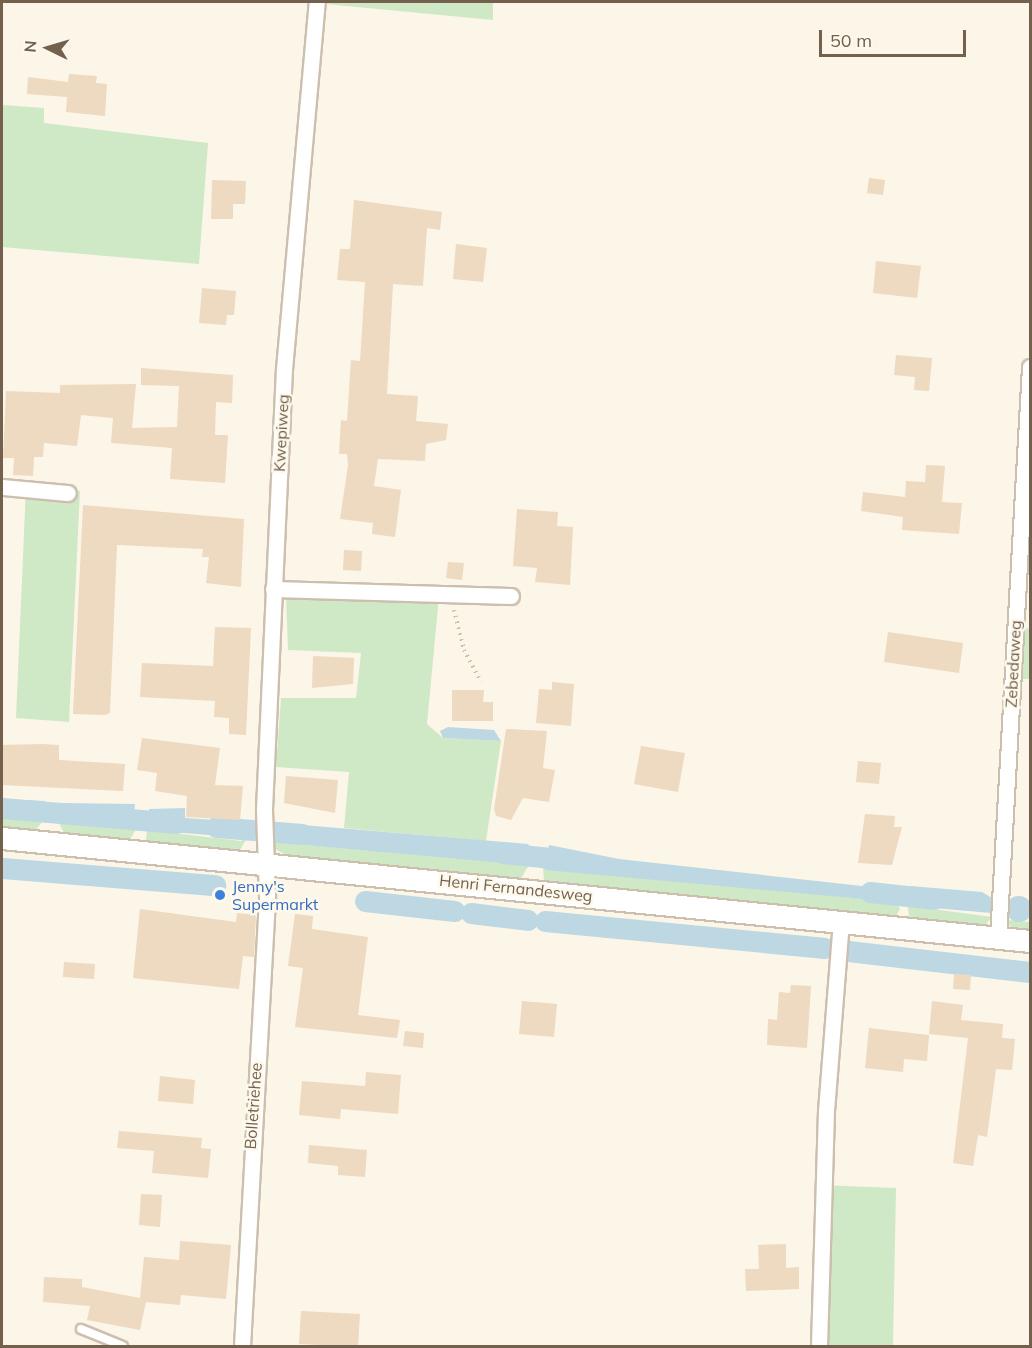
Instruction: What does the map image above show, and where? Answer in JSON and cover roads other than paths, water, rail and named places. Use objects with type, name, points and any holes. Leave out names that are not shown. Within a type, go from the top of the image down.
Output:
[{"type":"street","name":"Kwepiweg","points":[[266,866],[263,844],[264,809],[284,369],[317,2]]},
{"type":"street","name":"Zebedaweg","points":[[998,938],[1030,367]]},
{"type":"street","points":[[2,488],[68,493]]},
{"type":"street","points":[[273,589],[451,591],[511,596]]},
{"type":"street","name":"Henri Fernandesweg","points":[[2,838],[1030,942]]},
{"type":"street","name":"Bolletriehee","points":[[242,1347],[266,866]]},
{"type":"street","points":[[819,1347],[826,1111],[841,922]]},
{"type":"lane","points":[[81,1329],[123,1347]]},
{"type":"water","points":[[448,727],[494,730],[501,741],[443,738],[440,731]]},
{"type":"water","points":[[2,799],[45,801],[43,821],[2,815]]},
{"type":"water","points":[[62,803],[135,804],[133,827],[59,821]]},
{"type":"water","points":[[185,808],[185,818],[246,822],[245,838],[147,830],[149,809]]},
{"type":"water","points":[[274,824],[528,844],[532,849],[528,865],[294,844],[273,839]]},
{"type":"water","points":[[549,845],[619,859],[898,890],[896,902],[545,870]]},
{"type":"water","points":[[910,886],[982,892],[992,898],[991,913],[911,906]]},
{"type":"water","points":[[1019,896],[1028,900],[1032,909],[1028,918],[1019,922],[1010,918],[1006,909],[1010,900]]},
{"type":"waterway","points":[[2,808],[176,823]]},
{"type":"waterway","points":[[216,827],[302,834]]},
{"type":"waterway","points":[[503,853],[570,860]]},
{"type":"waterway","points":[[2,868],[215,885]]},
{"type":"waterway","points":[[870,892],[934,899]]},
{"type":"waterway","points":[[365,901],[454,911]]},
{"type":"waterway","points":[[471,913],[528,920]]},
{"type":"waterway","points":[[545,921],[825,948]]},
{"type":"waterway","points":[[848,951],[1030,972]]},
{"type":"place","name":"Jenny's Supermarkt","points":[[220,895]]}]
